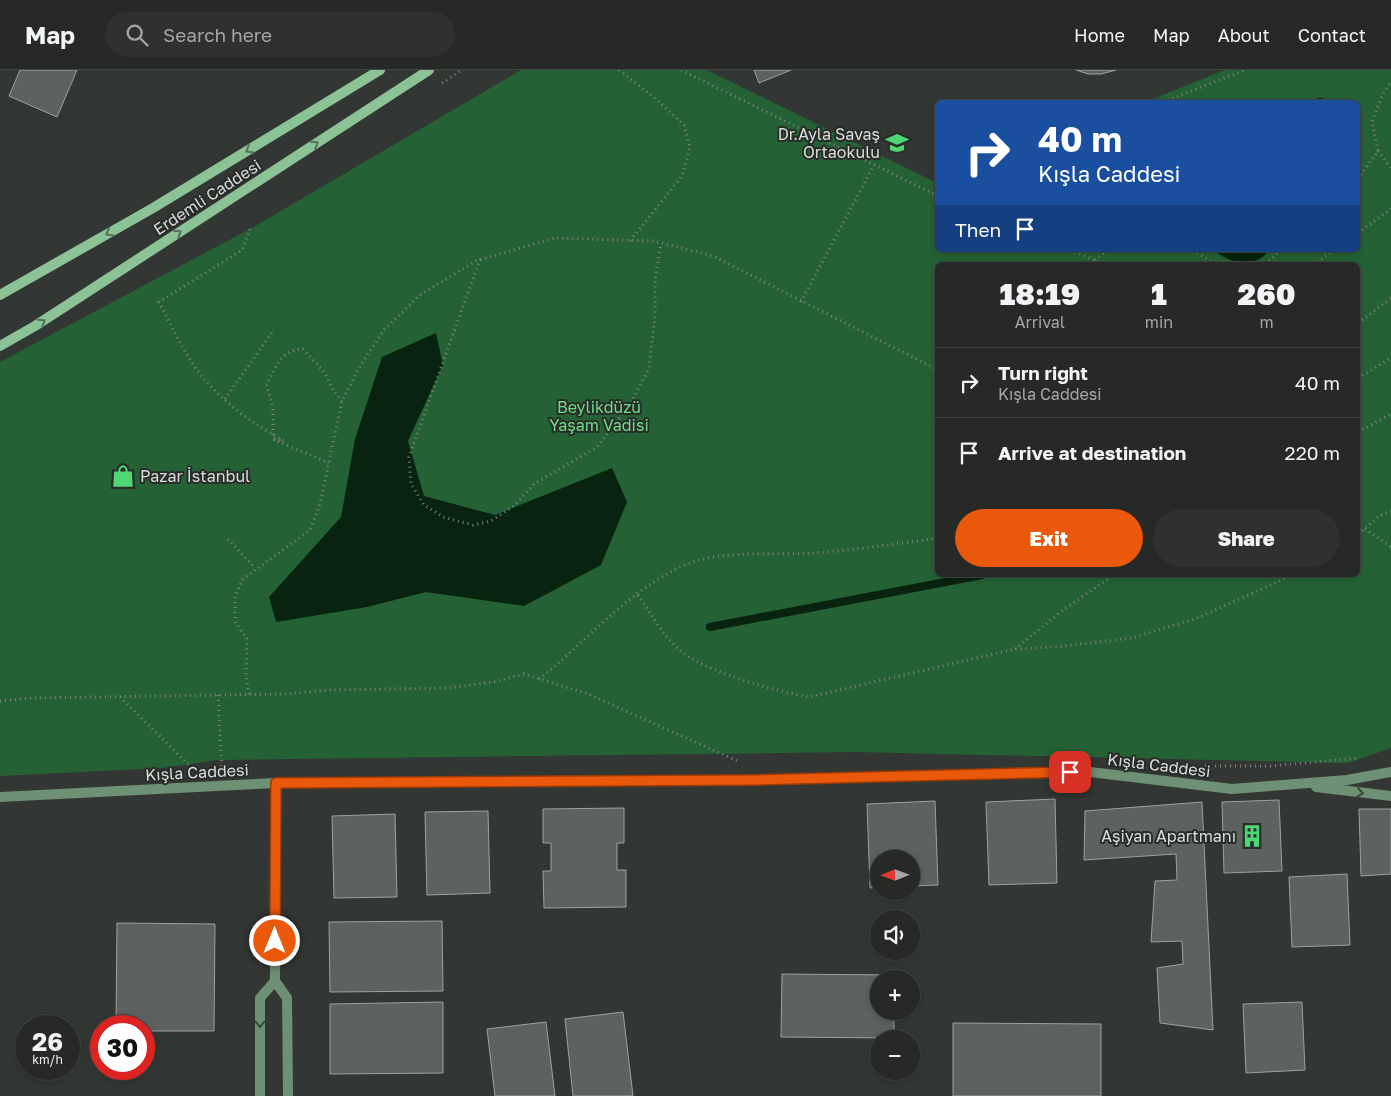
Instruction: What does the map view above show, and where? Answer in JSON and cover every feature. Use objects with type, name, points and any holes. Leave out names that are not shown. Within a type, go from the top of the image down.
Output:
[{"type":"main road","name":"Erdemli Caddesi","points":[[0,295],[153,208],[380,70]]},
{"type":"main road","name":"Erdemli Caddesi","points":[[0,346],[35,326],[429,70]]},
{"type":"street","name":"Kışla Caddesi","points":[[0,797],[276,783],[755,780],[1090,772],[1232,789],[1295,784]]},
{"type":"street","points":[[1295,784],[1347,780],[1391,772]]},
{"type":"street","points":[[276,783],[275,981],[287,998],[288,1096]]},
{"type":"street","points":[[1295,784],[1391,796]]},
{"type":"street","points":[[260,1096],[260,998],[275,981]]},
{"type":"path","points":[[619,70],[657,100],[684,125],[690,148],[682,176],[629,241]]},
{"type":"path","points":[[681,70],[933,194]]},
{"type":"path","points":[[1168,100],[1245,70]]},
{"type":"path","points":[[1391,81],[1382,94],[1372,121],[1378,151],[1391,168]]},
{"type":"path","points":[[1360,176],[1378,151]]},
{"type":"path","points":[[801,302],[874,165]]},
{"type":"path","points":[[1360,232],[1391,209]]},
{"type":"path","points":[[250,228],[242,250],[159,302],[198,371],[225,399],[263,429],[284,441],[272,440]]},
{"type":"path","points":[[249,694],[246,675],[247,639],[235,622],[235,596],[243,579],[255,568],[297,541],[310,530],[320,504],[342,401],[364,360],[384,330],[420,295],[480,259],[555,238],[654,241],[713,256],[935,369]]},
{"type":"path","points":[[480,259],[409,457],[411,484],[424,505],[443,517],[472,525],[490,521],[515,504],[534,484],[597,446],[631,403],[649,368],[655,316],[654,279],[661,244]]},
{"type":"path","points":[[1075,252],[1099,262]]},
{"type":"path","points":[[1095,260],[1105,252]]},
{"type":"path","points":[[1196,252],[1211,262]]},
{"type":"path","points":[[1269,262],[1278,252]]},
{"type":"path","points":[[1317,262],[1331,252]]},
{"type":"path","points":[[1360,321],[1391,298]]},
{"type":"path","points":[[225,399],[273,331]]},
{"type":"path","points":[[272,440],[274,409],[267,384],[279,358],[292,349],[302,349],[315,361],[342,401]]},
{"type":"path","points":[[1360,377],[1391,358]]},
{"type":"path","points":[[1360,431],[1391,414]]},
{"type":"path","points":[[272,440],[329,463]]},
{"type":"path","points":[[1360,533],[1380,516],[1391,511]]},
{"type":"path","points":[[1365,529],[1391,547]]},
{"type":"path","points":[[538,679],[570,654],[624,602],[679,568],[720,556],[813,553],[935,538]]},
{"type":"path","points":[[228,539],[255,568]]},
{"type":"path","points":[[1015,649],[1063,610],[1111,577]]},
{"type":"path","points":[[638,594],[667,637],[686,654],[714,669],[788,693],[810,697],[1015,649],[1054,648],[1132,638],[1195,620],[1289,577]]},
{"type":"path","points":[[0,702],[32,698],[447,688],[494,682],[524,674],[588,694],[746,764]]},
{"type":"path","points":[[218,695],[222,775]]},
{"type":"path","points":[[120,696],[193,768],[195,776]]},
{"type":"green space","name":"Beylikdüzü Yaşam Vadisi","points":[[521,70],[707,70],[935,182],[935,252],[1360,252],[1360,100],[1150,100],[1225,70],[1391,70],[1391,748],[1348,763],[855,752],[217,760],[162,768],[0,776],[0,362],[250,229]]},
{"type":"shaded area","points":[[1216,252],[1267,252],[1257,260],[1250,262],[1234,261]]},
{"type":"shaded area","points":[[436,333],[443,365],[408,441],[424,496],[495,515],[612,468],[627,502],[601,565],[524,606],[426,592],[367,607],[276,622],[269,597],[341,517],[355,439],[382,357]]},
{"type":"building","points":[[20,70],[77,70],[57,117],[9,96]]},
{"type":"building","points":[[754,70],[791,70],[759,83]]},
{"type":"building","points":[[1076,70],[1116,70],[1101,74],[1088,74]]},
{"type":"building","points":[[1055,799],[1057,883],[989,885],[986,802]]},
{"type":"building","name":"Aşiyan Apartmanı","points":[[1279,800],[1282,871],[1224,873],[1222,802]]},
{"type":"building","points":[[935,801],[938,885],[920,886],[920,850],[870,850],[870,888],[867,804]]},
{"type":"building","points":[[1202,802],[1213,1030],[1160,1023],[1157,968],[1183,964],[1182,941],[1151,942],[1155,881],[1177,880],[1176,854],[1084,860],[1085,811]]},
{"type":"building","points":[[624,808],[624,843],[617,843],[617,870],[626,870],[626,907],[544,908],[543,871],[551,871],[551,843],[543,843],[543,809]]},
{"type":"building","points":[[1359,809],[1391,809],[1391,874],[1361,876]]},
{"type":"building","points":[[488,811],[490,893],[427,895],[425,812]]},
{"type":"building","points":[[395,814],[397,897],[334,898],[332,816]]},
{"type":"building","points":[[1347,874],[1350,945],[1292,947],[1289,877]]},
{"type":"building","points":[[442,921],[443,991],[330,992],[329,922]]},
{"type":"building","points":[[117,923],[215,924],[214,1031],[155,1031],[155,1015],[116,1015]]},
{"type":"building","points":[[782,974],[870,975],[870,1020],[894,1020],[894,1030],[870,1030],[870,1038],[781,1037]]},
{"type":"building","points":[[443,1002],[443,1073],[330,1074],[330,1004]]},
{"type":"building","points":[[1302,1002],[1305,1070],[1246,1073],[1243,1004]]},
{"type":"building","points":[[623,1012],[633,1096],[573,1096],[565,1019]]},
{"type":"building","points":[[546,1022],[555,1096],[495,1096],[487,1029]]},
{"type":"building","points":[[953,1023],[1101,1024],[1101,1096],[953,1096]]},
{"type":"waterway","points":[[710,627],[972,577]]},
{"type":"place","name":"Dr.Ayla Savaş Ortaokulu","points":[[897,143]]},
{"type":"place","name":"Pazar İstanbul","points":[[123,476]]},
{"type":"place","name":"Aşiyan Apartmanı","points":[[1252,836]]},
{"type":"route","points":[[275,941],[276,783],[755,780],[1070,772]]}]
